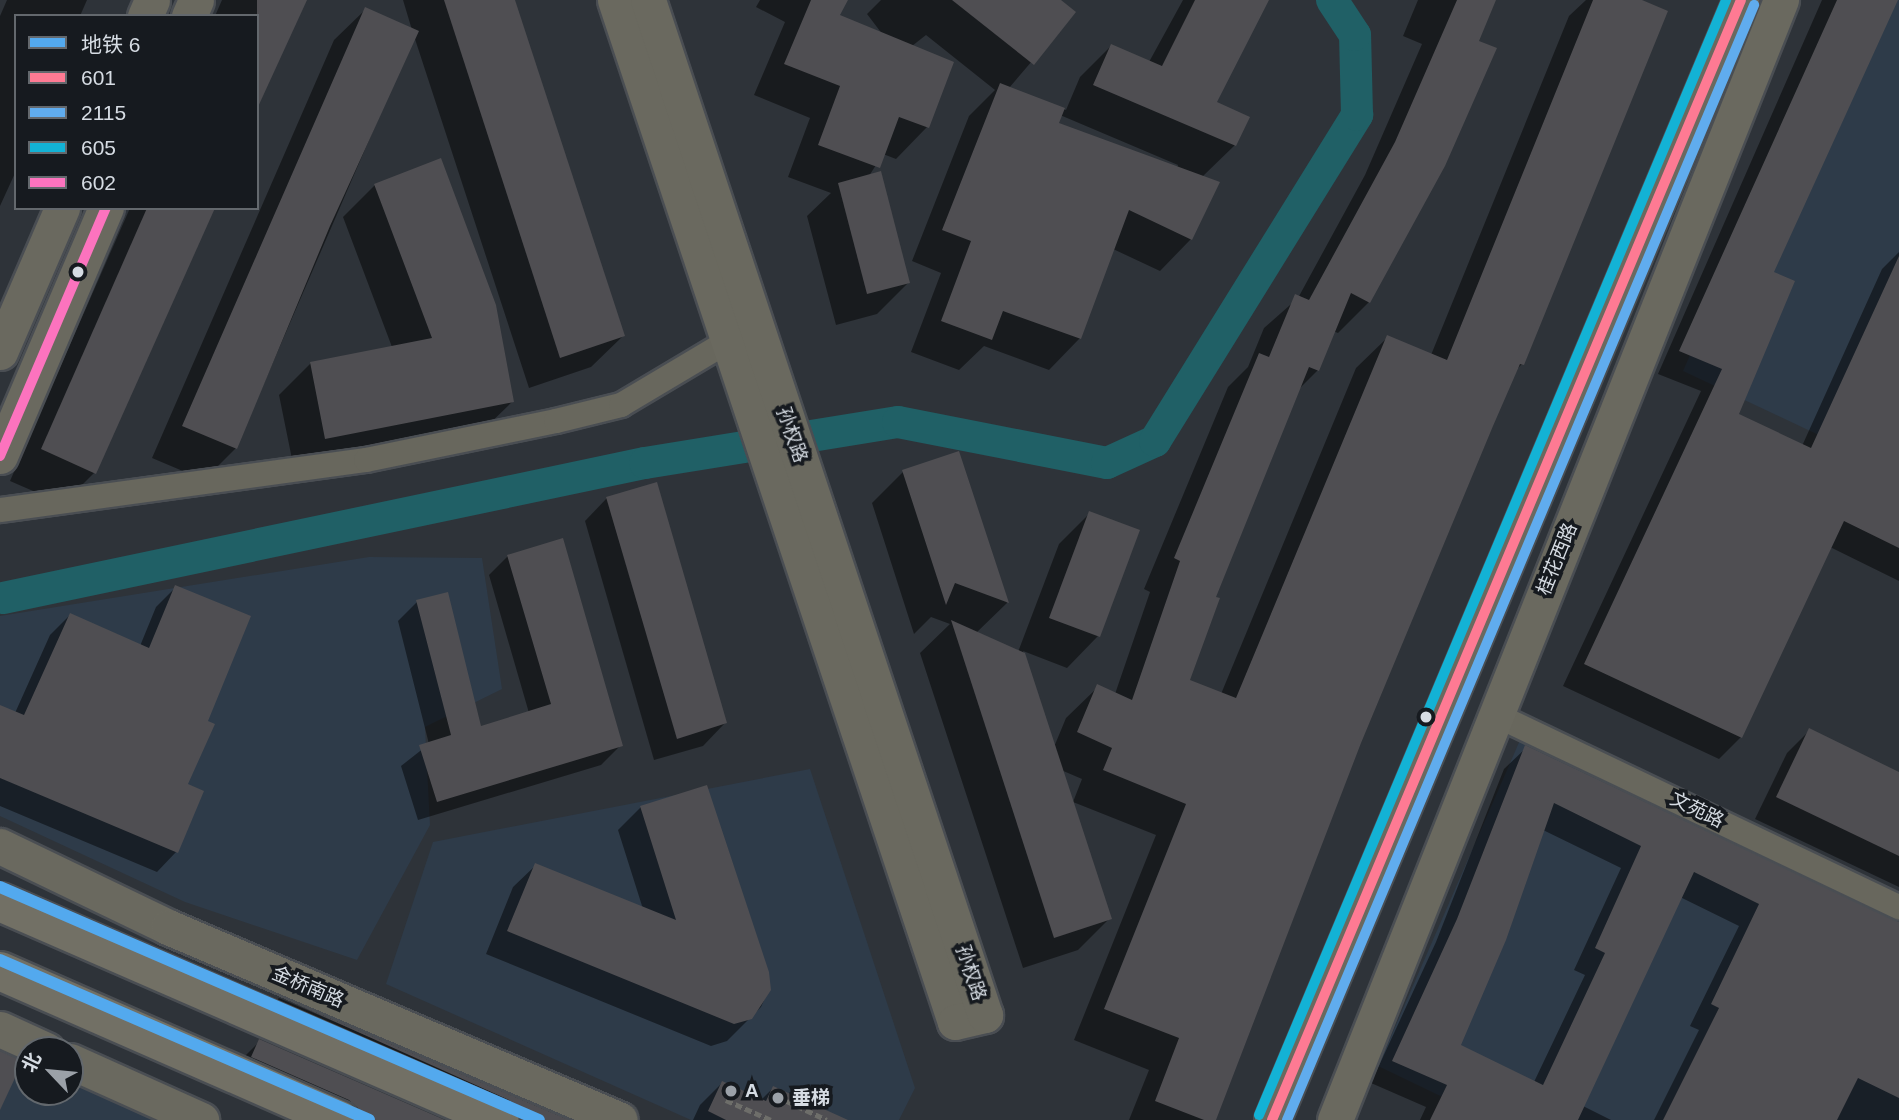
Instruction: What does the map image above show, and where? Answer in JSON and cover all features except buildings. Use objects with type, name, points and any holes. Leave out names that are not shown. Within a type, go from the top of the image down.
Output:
[{"type":"main road","name":"孙权路","points":[[615,0],[730,340],[755,372]]},
{"type":"main road","name":"孙权路","points":[[648,0],[755,372],[985,1015],[955,1022],[790,474]]},
{"type":"main road","points":[[1272,1120],[1741,0]]},
{"type":"main road","name":"桂花西路","points":[[1335,1120],[1494,714],[1781,0]]},
{"type":"main road","points":[[0,352],[61,210]]},
{"type":"main road","points":[[0,456],[105,210]]},
{"type":"main road","name":"金桥南路","points":[[0,846],[168,927],[620,1120]]},
{"type":"main road","points":[[0,902],[500,1120]]},
{"type":"main road","points":[[168,927],[225,1000]]},
{"type":"main road","points":[[0,971],[340,1120]]},
{"type":"main road","points":[[84,1067],[201,1120]]},
{"type":"street","points":[[0,510],[366,460],[556,421],[621,405],[730,340]]},
{"type":"street","name":"文苑路","points":[[1494,714],[1899,907]]},
{"type":"path","points":[[726,1100],[771,1120]]},
{"type":"path","points":[[787,1101],[827,1120]]},
{"type":"shaded area","points":[[1845,0],[1899,0],[1899,473],[1683,371]]},
{"type":"shaded area","points":[[369,557],[482,558],[502,689],[425,727],[430,825],[357,960],[185,902],[0,816],[0,616]]},
{"type":"shaded area","points":[[1524,731],[1899,910],[1899,1120],[1490,1120],[1378,1066]]},
{"type":"shaded area","points":[[810,769],[915,1088],[899,1120],[691,1120],[386,984],[433,842]]},
{"type":"shaded area","points":[[0,1045],[14,1051],[14,1106],[84,1106],[84,1080],[177,1120],[0,1120]]},
{"type":"waterway","points":[[3,598],[645,463],[898,422],[1107,463],[1155,441],[1357,115],[1355,35],[1332,0]]},
{"type":"metro line","name":"6","points":[[0,887],[539,1120]]},
{"type":"metro line","name":"6","points":[[0,960],[369,1120]]},
{"type":"transit line","name":"605","points":[[1259,1115],[1726,0]]},
{"type":"transit line","name":"601","points":[[1272,1120],[1741,0]]},
{"type":"transit line","name":"2115","points":[[1287,1120],[1754,5]]},
{"type":"transit line","name":"602","points":[[0,456],[105,210]]},
{"type":"place","name":"A","points":[[731,1091]]},
{"type":"place","name":"垂梯","points":[[778,1098]]}]
